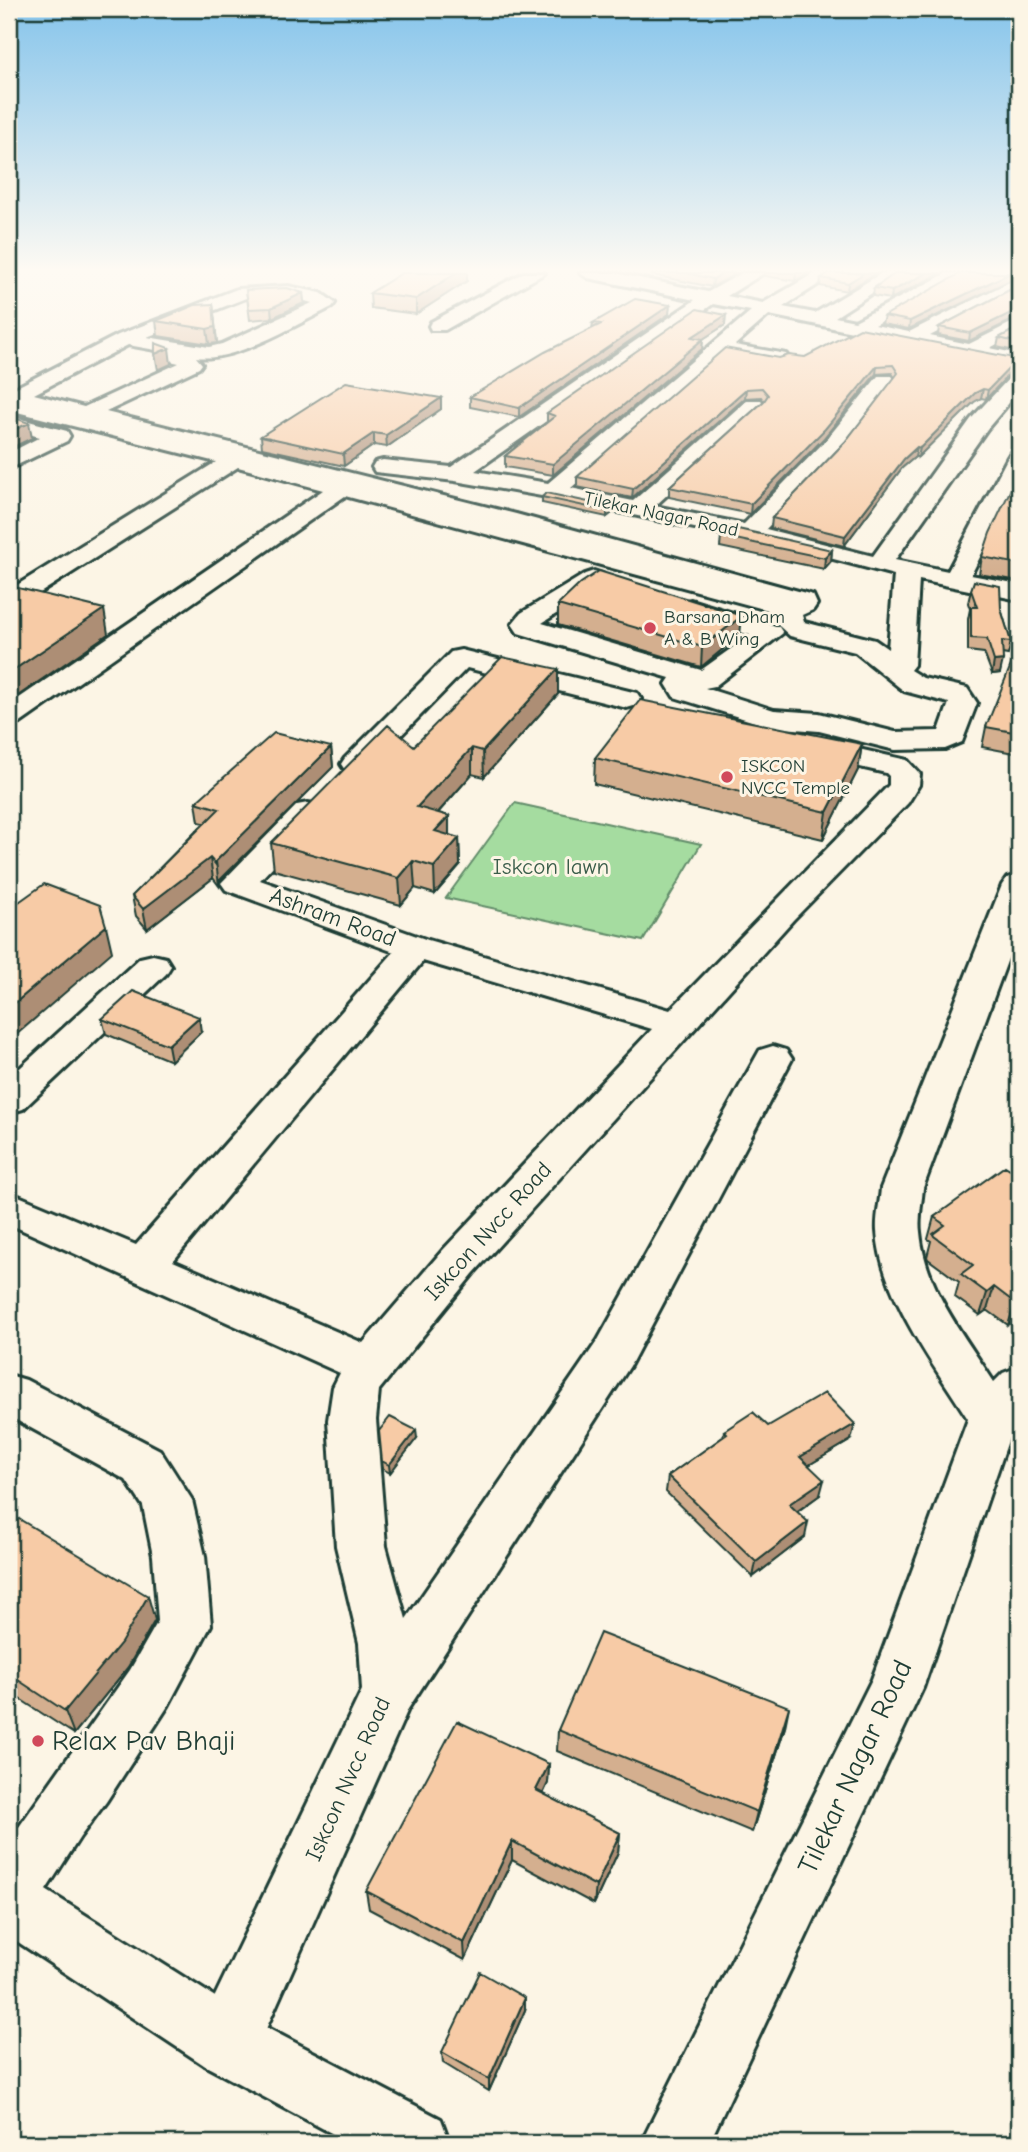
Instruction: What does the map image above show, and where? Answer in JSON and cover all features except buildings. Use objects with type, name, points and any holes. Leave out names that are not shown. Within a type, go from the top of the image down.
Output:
[{"type":"main road","points":[[15,405],[68,373]]},
{"type":"main road","points":[[15,405],[85,373]]},
{"type":"main road","points":[[98,415],[175,373]]},
{"type":"main road","points":[[98,415],[202,373]]},
{"type":"main road","points":[[455,474],[600,373]]},
{"type":"main road","points":[[552,491],[691,373]]},
{"type":"main road","points":[[879,565],[979,424],[1019,379]]},
{"type":"main road","points":[[749,533],[834,446],[885,380]]},
{"type":"main road","points":[[638,509],[754,404]]},
{"type":"main road","points":[[15,405],[98,415],[346,484],[627,556],[791,603]]},
{"type":"main road","points":[[15,405],[241,456]]},
{"type":"main road","points":[[12,458],[59,436],[15,405]]},
{"type":"main road","points":[[9,601],[241,456]]},
{"type":"main road","points":[[956,579],[1019,457]]},
{"type":"main road","name":"Tilekar Nagar Road","points":[[383,467],[455,474],[552,491],[749,533],[826,569],[879,565],[1019,592]]},
{"type":"main road","points":[[9,718],[346,484]]},
{"type":"main road","points":[[594,579],[770,633],[705,680],[527,627],[525,624],[530,620],[627,556]]},
{"type":"main road","points":[[687,675],[680,684],[684,691],[771,718],[819,722],[895,741],[945,740],[952,736],[963,703],[957,694],[914,685],[900,677],[888,662],[865,646],[792,626],[791,603],[826,569]]},
{"type":"main road","points":[[900,665],[907,570]]},
{"type":"main road","name":"Ashram Road","points":[[143,1266],[416,948],[238,883],[461,658],[637,709]]},
{"type":"main road","name":"Iskcon Nvcc Road","points":[[227,2042],[389,1691],[386,1643],[361,1546],[352,1420],[356,1387],[370,1366],[458,1262],[781,913],[897,796],[904,785],[905,774],[896,766],[878,760],[703,726]]},
{"type":"main road","points":[[1006,1401],[936,1330],[906,1273],[898,1230],[902,1188],[1019,885]]},
{"type":"main road","points":[[416,948],[680,1025]]},
{"type":"main road","points":[[9,1100],[153,966]]},
{"type":"main road","points":[[389,1691],[614,1353],[774,1059]]},
{"type":"main road","points":[[9,1207],[370,1366]]},
{"type":"main road","points":[[9,1394],[143,1465],[167,1500],[178,1556],[185,1625],[149,1688],[86,1782],[59,1816],[9,1894]]},
{"type":"main road","name":"Tilekar Nagar Road","points":[[674,2143],[895,1688],[1006,1401]]},
{"type":"main road","points":[[9,1901],[227,2042],[417,2143]]},
{"type":"green space","name":"Iskcon lawn","points":[[515,803],[701,844],[643,941],[446,898]]},
{"type":"place","name":"Barsana Dham A & B Wing","points":[[650,628]]},
{"type":"place","name":"ISKCON NVCC Temple","points":[[727,777]]},
{"type":"place","name":"Relax Pav Bhaji","points":[[38,1741]]}]
